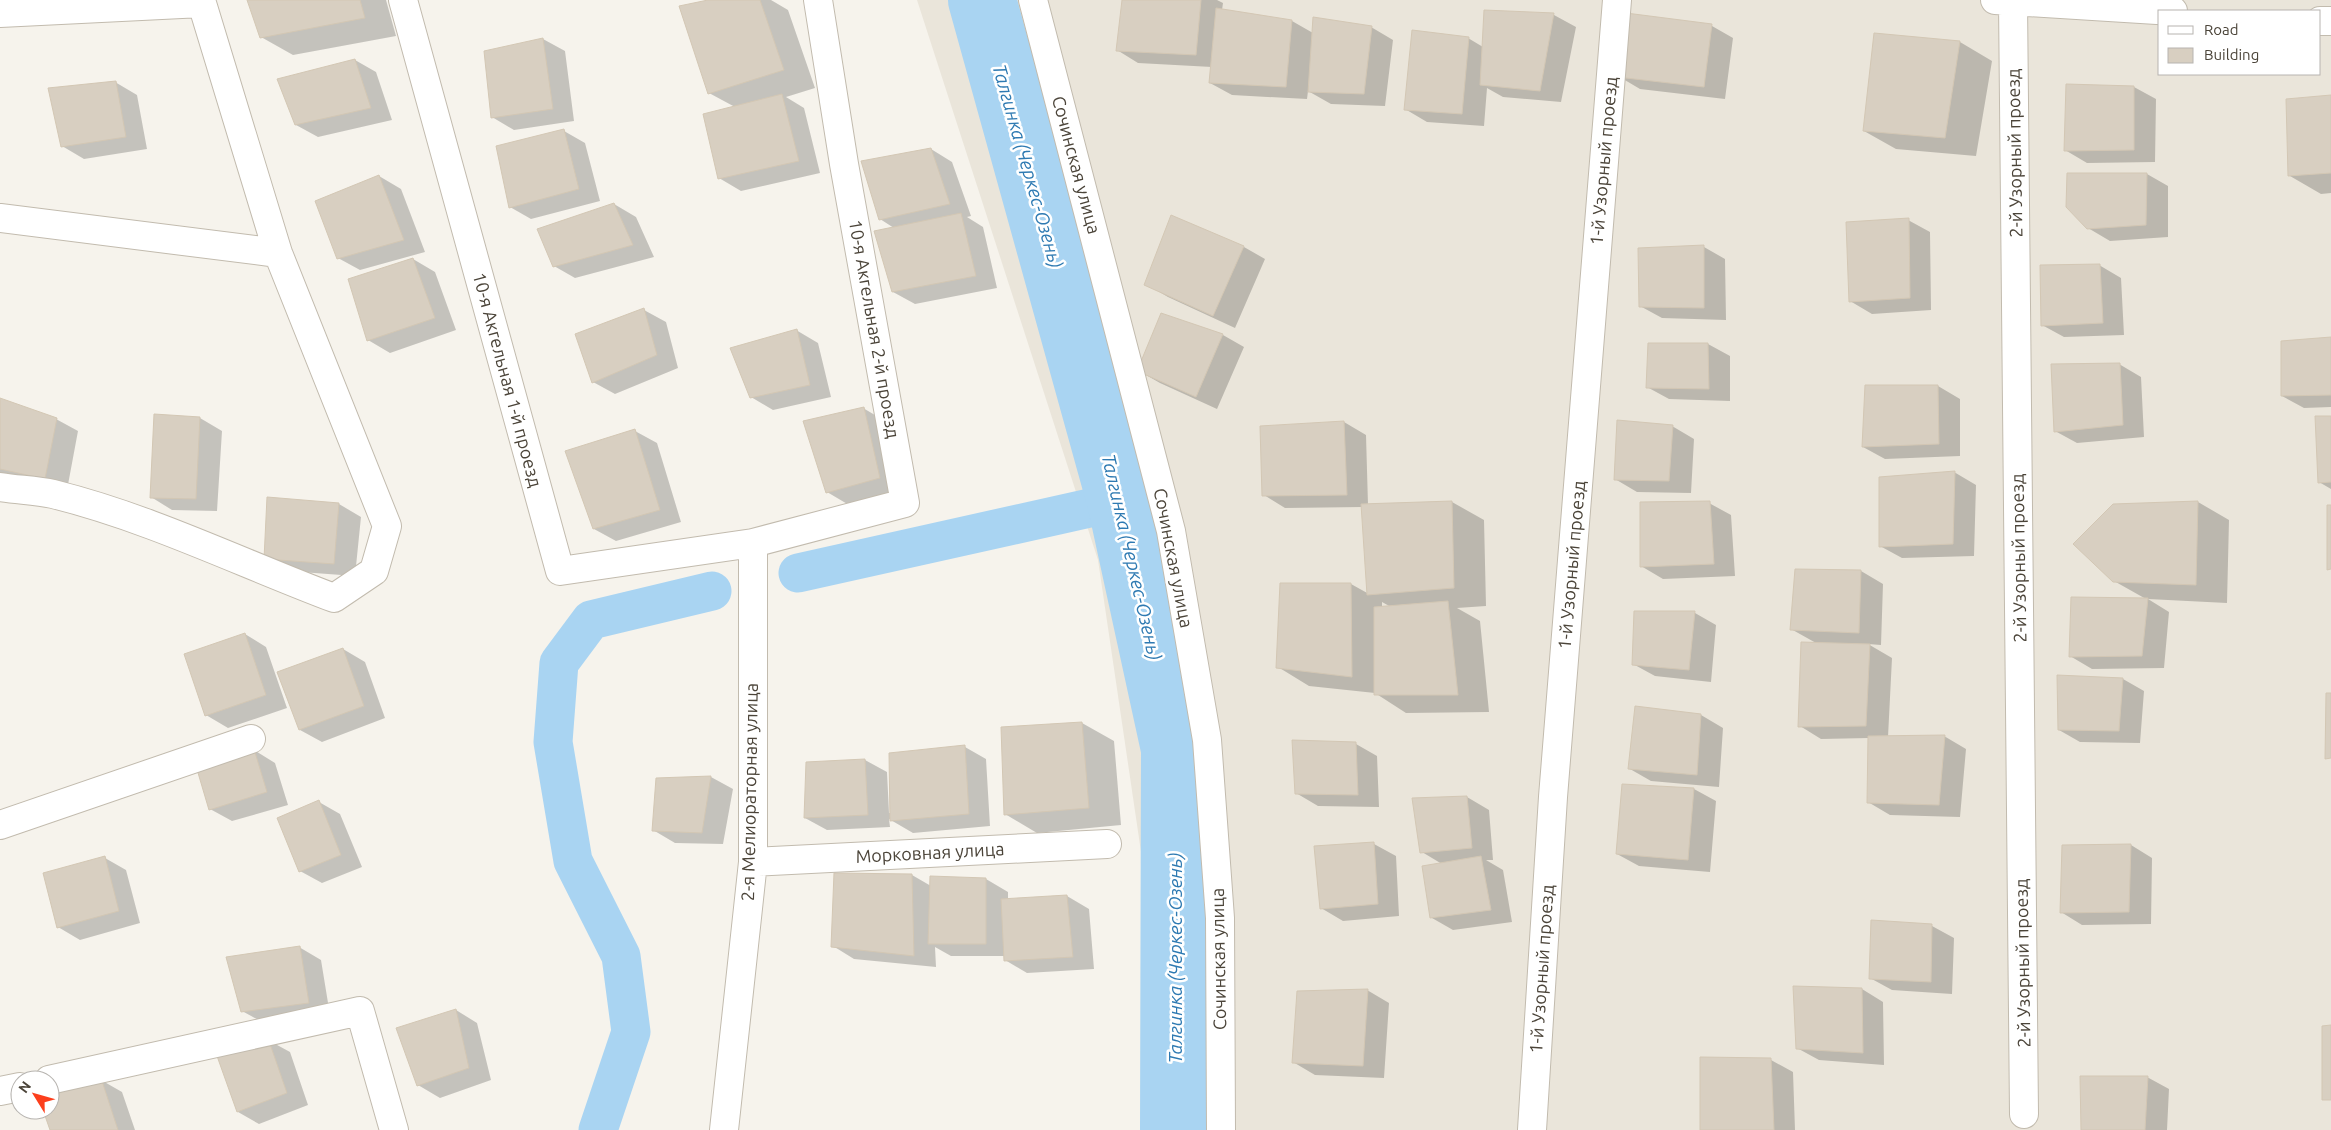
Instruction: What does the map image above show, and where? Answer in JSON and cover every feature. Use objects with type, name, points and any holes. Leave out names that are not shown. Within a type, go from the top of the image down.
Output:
[{"type":"street","name":"10-я Акгельная 1-й проезд","points":[[403,0],[560,571],[753,543]]},
{"type":"street","name":"10-я Акгельная 2-й проезд","points":[[753,543],[905,503],[844,164],[818,0]]},
{"type":"street","name":"Сочинская улица","points":[[1033,0],[1171,531],[1207,740],[1220,918],[1221,1130]]},
{"type":"street","name":"1-й Узорный проезд","points":[[1532,1130],[1553,797],[1617,0]]},
{"type":"street","points":[[0,13],[201,1],[278,253],[386,526],[374,571],[334,598],[140,520],[51,494],[0,488]]},
{"type":"street","points":[[2004,1],[2158,10]]},
{"type":"street","name":"2-й Узорный проезд","points":[[2004,1],[2024,1114]]},
{"type":"street","points":[[0,218],[278,253]]},
{"type":"street","name":"2-я Мелиораторная улица","points":[[724,1130],[753,862],[753,543]]},
{"type":"street","points":[[0,825],[251,739]]},
{"type":"street","name":"Морковная улица","points":[[753,862],[1107,844]]},
{"type":"street","points":[[60,1078],[360,1011],[394,1130]]},
{"type":"shaded area","points":[[917,0],[2331,0],[2331,1130],[1182,1130],[1098,560]]},
{"type":"building","points":[[247,0],[360,0],[365,18],[260,38]]},
{"type":"building","points":[[708,0],[760,0],[784,70],[708,94],[679,6]]},
{"type":"building","points":[[1122,0],[1201,0],[1196,55],[1116,51]]},
{"type":"building","points":[[1216,8],[1292,20],[1286,87],[1209,83]]},
{"type":"building","points":[[1484,10],[1554,13],[1540,91],[1480,85]]},
{"type":"building","points":[[1626,13],[1712,24],[1704,87],[1617,77]]},
{"type":"building","points":[[1313,17],[1372,26],[1364,94],[1308,92]]},
{"type":"building","points":[[1412,30],[1469,37],[1462,114],[1404,110]]},
{"type":"building","points":[[1874,33],[1960,41],[1945,138],[1863,131]]},
{"type":"building","points":[[543,38],[553,109],[491,118],[484,51]]},
{"type":"building","points":[[355,59],[371,108],[295,125],[277,79]]},
{"type":"building","points":[[116,81],[126,137],[61,147],[48,88]]},
{"type":"building","points":[[2066,84],[2134,86],[2134,150],[2064,151]]},
{"type":"building","points":[[782,94],[799,161],[718,179],[703,114]]},
{"type":"building","points":[[2331,95],[2331,173],[2288,176],[2286,99]]},
{"type":"building","points":[[564,129],[579,189],[509,208],[496,146]]},
{"type":"building","points":[[931,148],[950,204],[879,220],[861,161]]},
{"type":"building","points":[[2067,173],[2147,173],[2146,225],[2087,229],[2066,207]]},
{"type":"building","points":[[379,175],[404,240],[337,259],[315,201]]},
{"type":"building","points":[[614,203],[633,245],[553,267],[537,229]]},
{"type":"building","points":[[961,213],[976,276],[892,292],[874,231]]},
{"type":"building","points":[[1171,215],[1244,246],[1213,316],[1144,285]]},
{"type":"building","points":[[1909,218],[1910,298],[1849,302],[1846,222]]},
{"type":"building","points":[[1704,245],[1704,308],[1639,307],[1638,248]]},
{"type":"building","points":[[413,258],[435,318],[367,341],[348,279]]},
{"type":"building","points":[[2100,264],[2103,323],[2041,326],[2040,265]]},
{"type":"building","points":[[644,308],[657,355],[592,383],[575,334]]},
{"type":"building","points":[[1161,313],[1223,334],[1196,397],[1137,371]]},
{"type":"building","points":[[797,329],[810,385],[750,398],[730,348]]},
{"type":"building","points":[[2331,337],[2331,395],[2281,396],[2281,341]]},
{"type":"building","points":[[1648,343],[1708,343],[1709,389],[1646,388]]},
{"type":"building","points":[[2120,363],[2123,425],[2054,432],[2051,364]]},
{"type":"building","points":[[1865,385],[1938,385],[1939,444],[1862,447]]},
{"type":"building","points":[[0,398],[57,418],[45,479],[0,469]]},
{"type":"building","points":[[864,407],[880,478],[826,493],[803,421]]},
{"type":"building","points":[[154,414],[200,417],[196,499],[150,498]]},
{"type":"building","points":[[2315,416],[2331,416],[2331,482],[2318,483]]},
{"type":"building","points":[[1617,420],[1673,425],[1669,481],[1614,480]]},
{"type":"building","points":[[1344,421],[1347,495],[1262,496],[1260,426]]},
{"type":"building","points":[[635,429],[660,510],[593,529],[565,451]]},
{"type":"building","points":[[1955,471],[1953,544],[1879,547],[1879,477]]},
{"type":"building","points":[[267,497],[339,503],[334,564],[264,559]]},
{"type":"building","points":[[1452,501],[1454,588],[1367,595],[1361,504]]},
{"type":"building","points":[[1710,501],[1714,564],[1640,567],[1640,502]]},
{"type":"building","points":[[2198,501],[2196,585],[2113,582],[2073,544],[2113,504]]},
{"type":"building","points":[[2327,505],[2331,505],[2331,569],[2327,570]]},
{"type":"building","points":[[1795,569],[1861,570],[1859,633],[1790,630]]},
{"type":"building","points":[[1280,583],[1351,583],[1352,677],[1276,668]]},
{"type":"building","points":[[2071,597],[2148,598],[2142,656],[2069,657]]},
{"type":"building","points":[[1448,601],[1458,695],[1374,695],[1374,607]]},
{"type":"building","points":[[1634,611],[1695,611],[1689,670],[1632,665]]},
{"type":"building","points":[[245,633],[266,695],[205,716],[184,654]]},
{"type":"building","points":[[1801,642],[1870,644],[1866,726],[1798,727]]},
{"type":"building","points":[[343,648],[364,706],[299,730],[277,672]]},
{"type":"building","points":[[2057,675],[2123,678],[2119,731],[2058,730]]},
{"type":"building","points":[[2326,693],[2331,693],[2331,758],[2325,759]]},
{"type":"building","points":[[1635,706],[1701,714],[1697,775],[1628,769]]},
{"type":"building","points":[[1082,722],[1089,808],[1004,815],[1001,727]]},
{"type":"building","points":[[1945,735],[1939,805],[1867,803],[1868,736]]},
{"type":"building","points":[[1292,740],[1356,742],[1358,795],[1295,794]]},
{"type":"building","points":[[965,745],[969,814],[890,821],[889,753]]},
{"type":"building","points":[[254,749],[267,792],[209,810],[196,766]]},
{"type":"building","points":[[865,759],[868,815],[804,818],[806,762]]},
{"type":"building","points":[[711,776],[702,833],[652,831],[656,778]]},
{"type":"building","points":[[1622,784],[1694,788],[1688,860],[1616,854]]},
{"type":"building","points":[[1467,796],[1472,848],[1420,853],[1412,798]]},
{"type":"building","points":[[319,800],[341,855],[299,872],[277,818]]},
{"type":"building","points":[[1374,842],[1378,904],[1320,909],[1314,846]]},
{"type":"building","points":[[2131,844],[2129,912],[2060,913],[2062,845]]},
{"type":"building","points":[[105,856],[119,911],[57,928],[43,873]]},
{"type":"building","points":[[1481,856],[1491,910],[1430,918],[1422,866]]},
{"type":"building","points":[[834,873],[912,874],[914,956],[831,947]]},
{"type":"building","points":[[930,876],[986,878],[986,944],[928,944]]},
{"type":"building","points":[[1067,895],[1073,957],[1004,961],[1001,899]]},
{"type":"building","points":[[1871,920],[1932,924],[1931,982],[1869,979]]},
{"type":"building","points":[[300,946],[309,1003],[241,1012],[226,957]]},
{"type":"building","points":[[1793,986],[1862,988],[1863,1053],[1796,1049]]},
{"type":"building","points":[[1368,989],[1363,1066],[1292,1063],[1297,991]]},
{"type":"building","points":[[456,1009],[469,1068],[417,1086],[396,1028]]},
{"type":"building","points":[[2331,1025],[2331,1100],[2322,1100],[2322,1026]]},
{"type":"building","points":[[268,1038],[287,1093],[237,1112],[217,1056]]},
{"type":"building","points":[[1700,1057],[1771,1058],[1774,1130],[1700,1130]]},
{"type":"building","points":[[2080,1076],[2148,1076],[2145,1130],[2081,1130]]},
{"type":"building","points":[[101,1078],[118,1130],[50,1130],[46,1120],[60,1120],[60,1092]]},
{"type":"waterway","name":"Талгинка (Черкес-Озень)","points":[[982,0],[1121,501],[1175,749],[1174,1130]]},
{"type":"waterway","points":[[798,573],[1121,501]]},
{"type":"waterway","points":[[598,1130],[631,1032],[621,956],[573,861],[553,742],[559,663],[591,620],[712,591]]}]
